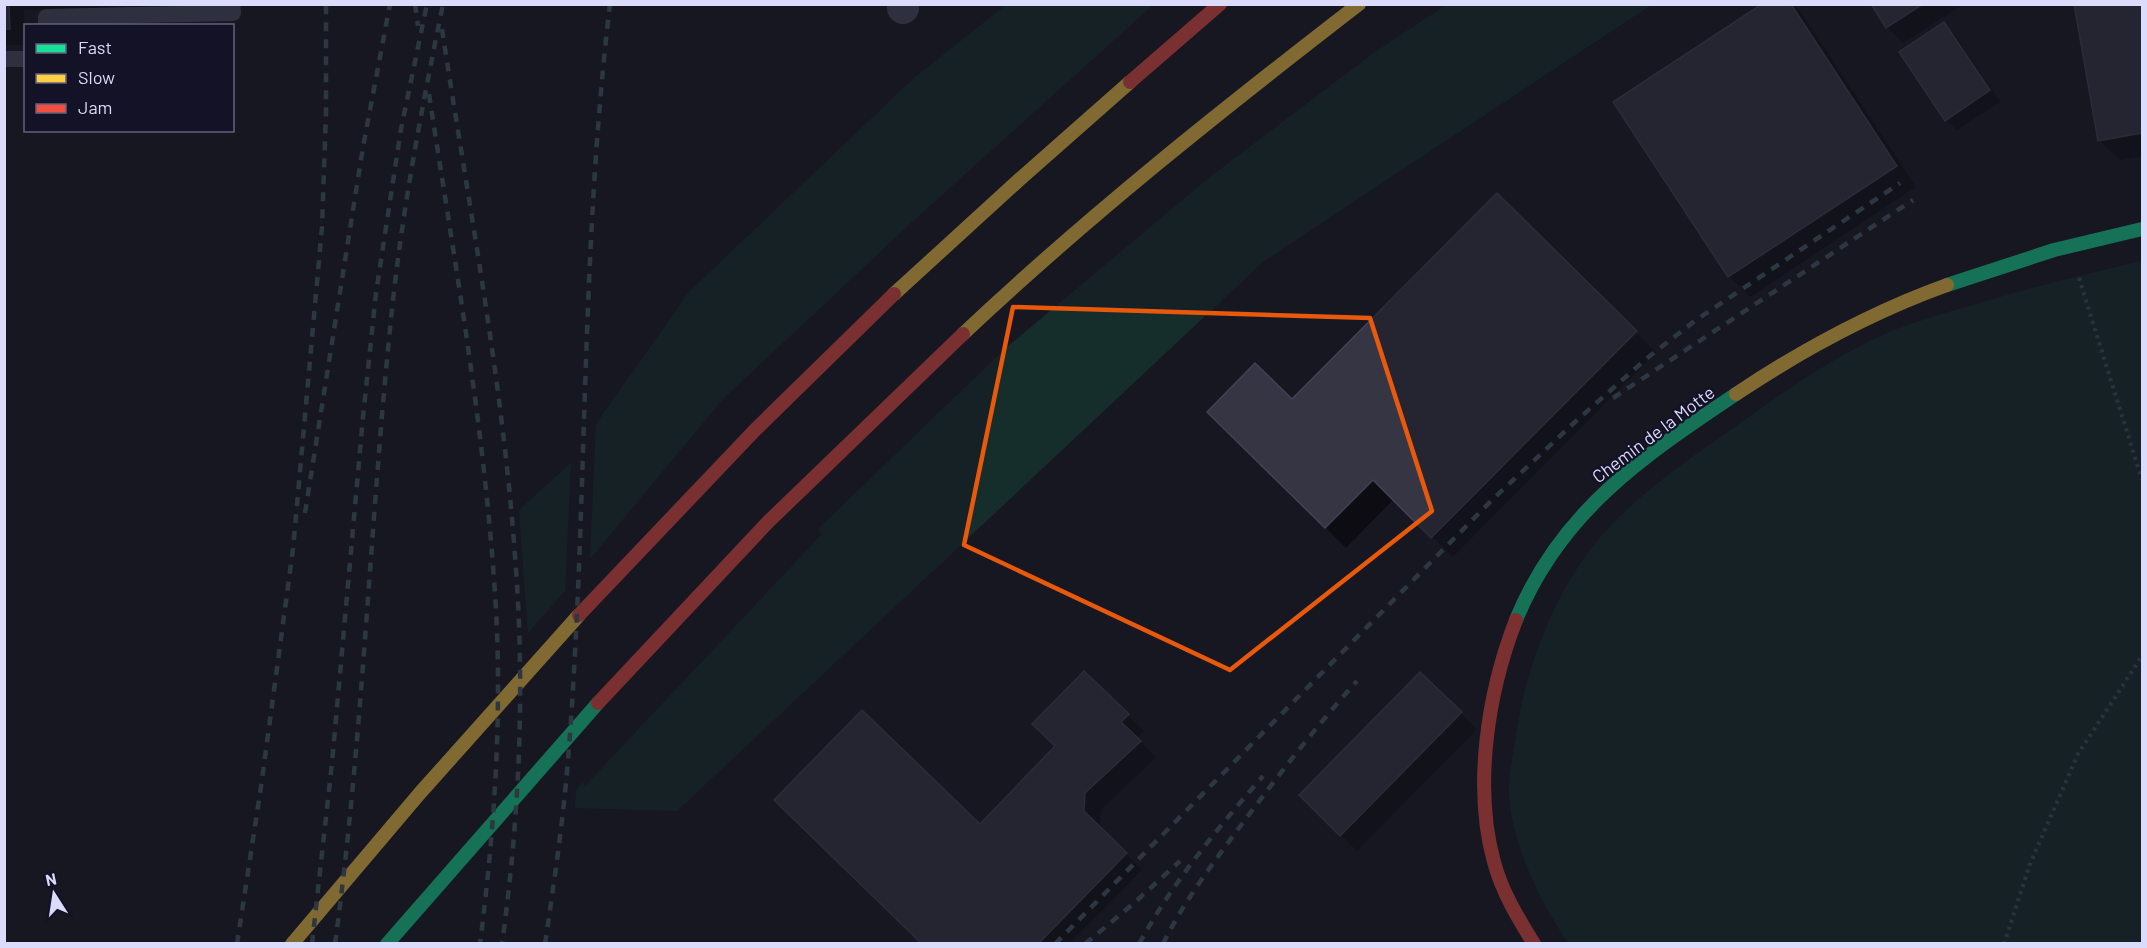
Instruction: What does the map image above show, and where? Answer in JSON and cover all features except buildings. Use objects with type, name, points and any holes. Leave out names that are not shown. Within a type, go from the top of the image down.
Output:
[{"type":"main road","points":[[292,944],[527,670],[706,480],[826,358],[1016,182],[1220,4]]},
{"type":"main road","points":[[1146,69],[1234,4]]},
{"type":"main road","points":[[387,944],[576,727],[698,596],[888,405],[973,324],[1061,246],[1266,75],[1359,4]]},
{"type":"main road","name":"Chemin de la Motte","points":[[1534,944],[1511,906],[1490,851],[1485,823],[1483,768],[1495,695],[1508,646],[1530,588],[1560,541],[1600,496],[1656,450],[1753,383],[1811,348],[1909,300],[2014,262],[2142,229]]},
{"type":"lane","points":[[46,24],[46,17],[233,13],[232,4]]},
{"type":"lane","points":[[4,59],[24,59]]},
{"type":"path","points":[[2069,247],[2142,480]]},
{"type":"path","points":[[2004,944],[2030,864],[2078,754],[2142,656]]},
{"type":"highlighted area","points":[[1013,307],[1370,318],[1432,511],[1230,670],[964,545]]},
{"type":"green space","points":[[1448,4],[1651,5],[1264,261],[677,811],[575,808],[576,790],[583,782],[585,786],[822,534],[818,529],[1007,347],[1210,177],[1375,52]]},
{"type":"green space","points":[[1006,5],[1153,5],[912,222],[723,399],[590,559],[596,424],[689,292],[914,78]]},
{"type":"green space","points":[[2142,261],[2142,943],[1569,943],[1538,891],[1521,851],[1511,810],[1510,775],[1523,698],[1538,647],[1574,573],[1605,532],[1636,501],[1688,460],[1794,385],[1868,342],[1918,321],[1951,311]]},
{"type":"green space","points":[[571,463],[565,591],[528,633],[519,510]]},
{"type":"railway","points":[[237,944],[293,549],[322,227],[326,112],[326,4]]},
{"type":"railway","points":[[305,513],[363,147],[390,4]]},
{"type":"railway","points":[[415,4],[418,26]]},
{"type":"railway","points":[[312,944],[332,763],[376,293],[401,129],[427,4]]},
{"type":"railway","points":[[335,944],[353,783],[393,300],[415,151],[443,4]]},
{"type":"railway","points":[[545,944],[568,760],[579,571],[594,193],[600,98],[610,4]]},
{"type":"railway","points":[[442,29],[485,298],[503,434],[516,570],[520,664],[519,757],[513,851],[502,944]]},
{"type":"railway","points":[[429,94],[477,415],[496,610],[498,652],[496,777],[480,944]]},
{"type":"railway","points":[[1055,944],[1492,500],[1576,421],[1646,359],[1696,320],[1900,183]]},
{"type":"railway","points":[[1613,398],[1913,200]]},
{"type":"railway","points":[[1163,944],[1187,902],[1233,836],[1325,718],[1357,681]]},
{"type":"railway","points":[[1139,944],[1166,899],[1196,857],[1263,776]]},
{"type":"railway","points":[[1085,944],[1180,861]]},
{"type":"traffic: fast","points":[[1947,285],[2054,250],[2142,229]]},
{"type":"traffic: fast","points":[[1516,620],[1534,582],[1556,548],[1607,490],[1668,441],[1736,394]]},
{"type":"traffic: fast","points":[[387,944],[598,703]]},
{"type":"traffic: slow","points":[[963,334],[1107,205],[1257,83],[1359,4]]},
{"type":"traffic: slow","points":[[894,294],[1130,82]]},
{"type":"traffic: slow","points":[[1736,394],[1786,362],[1838,333],[1892,307],[1947,285]]},
{"type":"traffic: slow","points":[[292,944],[420,793],[579,615]]},
{"type":"traffic: jam","points":[[1130,82],[1220,4]]},
{"type":"traffic: jam","points":[[579,615],[755,430],[894,294]]},
{"type":"traffic: jam","points":[[598,703],[768,522],[963,334]]},
{"type":"traffic: jam","points":[[1516,620],[1506,648],[1491,708],[1484,771],[1485,802],[1488,833],[1497,873],[1511,904],[1534,944]]}]
